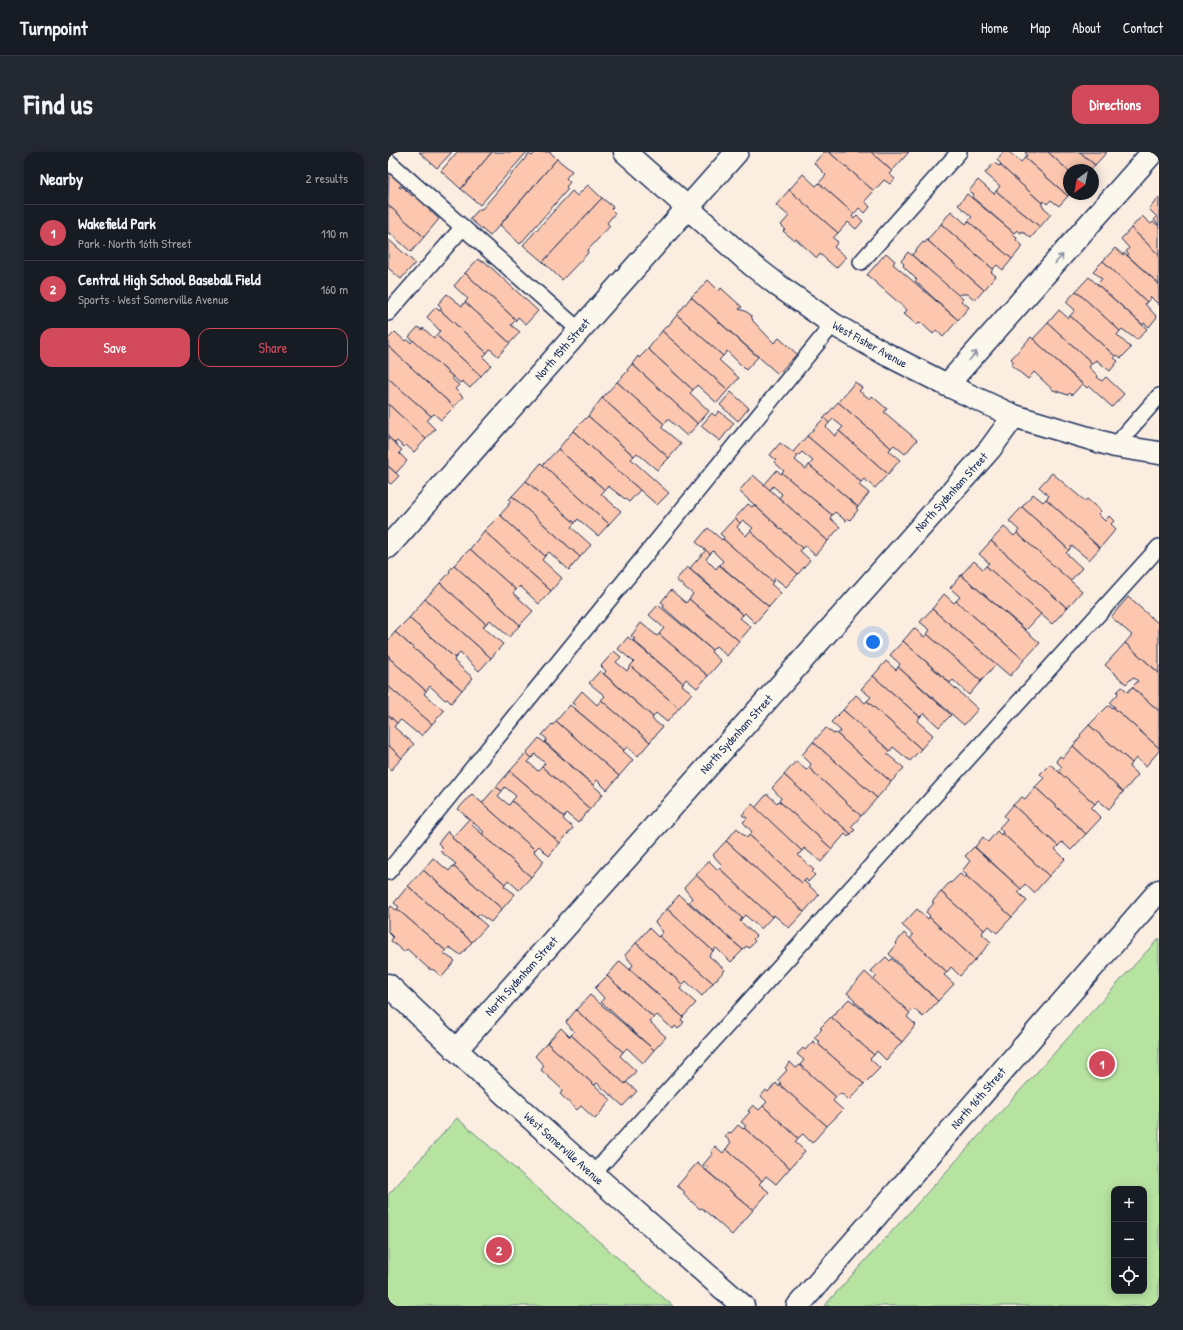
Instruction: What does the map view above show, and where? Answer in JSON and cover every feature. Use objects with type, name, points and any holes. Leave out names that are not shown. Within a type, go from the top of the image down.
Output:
[{"type":"street","name":"West Fisher Avenue","points":[[626,152],[752,265],[804,305],[833,324],[884,353],[947,385],[1014,416],[1115,446],[1159,453]]},
{"type":"street","name":"North 15th Street","points":[[388,547],[736,152]]},
{"type":"street","points":[[947,385],[1153,152]]},
{"type":"street","name":"North Sydenham Street","points":[[456,1050],[990,449],[1014,416]]},
{"type":"street","name":"North 16th Street","points":[[798,1306],[1159,891]]},
{"type":"street","name":"West Somerville Avenue","points":[[388,985],[456,1050],[593,1174],[743,1306]]},
{"type":"lane","points":[[861,262],[959,152]]},
{"type":"lane","points":[[388,161],[579,330]]},
{"type":"lane","points":[[388,313],[463,227]]},
{"type":"lane","points":[[388,872],[833,324]]},
{"type":"lane","points":[[1115,446],[1159,396]]},
{"type":"lane","points":[[593,1174],[1159,547]]},
{"type":"green space","points":[[1159,938],[1159,1306],[824,1306]]},
{"type":"green space","points":[[457,1118],[673,1306],[388,1306],[388,1195]]},
{"type":"building","points":[[419,152],[452,152],[437,168]]},
{"type":"building","points":[[457,152],[492,152],[461,189],[441,171]]},
{"type":"building","points":[[492,152],[527,152],[480,205],[461,189]]},
{"type":"building","points":[[536,152],[550,152],[557,159],[490,236],[470,219],[479,209],[482,209],[529,154],[532,156]]},
{"type":"building","points":[[824,152],[829,152],[874,191],[865,201],[870,207],[865,213],[859,208],[854,214],[819,183],[826,175],[814,163]]},
{"type":"building","points":[[829,152],[871,152],[892,171],[889,174],[895,179],[890,184],[884,180],[874,191]]},
{"type":"building","points":[[871,152],[909,152],[892,171]]},
{"type":"building","points":[[1003,152],[1009,152],[1021,162],[1025,158],[1063,192],[1063,200],[1064,200],[1059,206],[1051,200],[1047,204],[1044,201],[1042,203],[1000,165],[1001,164],[997,160]]},
{"type":"building","points":[[1025,152],[1048,152],[1063,166],[1063,192],[1025,158],[1027,155]]},
{"type":"building","points":[[1048,152],[1080,152],[1094,164],[1063,164],[1063,166]]},
{"type":"building","points":[[1080,152],[1107,152],[1096,164],[1094,164]]},
{"type":"building","points":[[557,159],[572,171],[566,178],[570,182],[566,187],[568,189],[520,244],[500,225]]},
{"type":"building","points":[[994,163],[999,166],[1000,165],[1042,203],[1042,206],[1051,214],[1040,227],[996,191],[1000,186],[985,173]]},
{"type":"building","points":[[389,171],[403,183],[399,187],[401,188],[402,186],[412,196],[414,194],[426,204],[425,206],[439,219],[424,237],[388,205]]},
{"type":"building","points":[[803,174],[816,186],[819,183],[854,214],[852,216],[854,219],[857,216],[863,221],[856,229],[848,222],[838,233],[789,190]]},
{"type":"building","points":[[978,180],[994,194],[996,191],[1040,227],[1031,238],[1022,231],[1021,233],[1017,230],[1014,233],[972,197],[974,194],[969,191]]},
{"type":"building","points":[[588,185],[602,198],[543,262],[523,245],[572,191],[577,196]]},
{"type":"building","points":[[789,190],[838,233],[833,238],[838,242],[834,247],[846,257],[836,268],[820,254],[817,258],[796,239],[794,240],[783,231],[785,229],[781,225],[789,216],[776,205]]},
{"type":"building","points":[[967,194],[1014,233],[1013,235],[1017,238],[1016,240],[1023,246],[1012,259],[968,221],[972,217],[958,205]]},
{"type":"building","points":[[1159,197],[1159,225],[1154,220],[1157,217],[1149,209]]},
{"type":"building","points":[[602,198],[613,207],[611,209],[615,213],[607,223],[610,226],[587,251],[588,253],[562,280],[543,262]]},
{"type":"building","points":[[388,205],[424,237],[411,252],[390,233],[388,234]]},
{"type":"building","points":[[951,211],[966,224],[968,221],[1012,259],[1003,270],[997,265],[993,269],[941,224]]},
{"type":"building","points":[[1142,216],[1151,224],[1153,222],[1159,226],[1159,255],[1131,228]]},
{"type":"building","points":[[941,224],[993,269],[991,272],[996,276],[984,290],[927,240]]},
{"type":"building","points":[[1131,228],[1159,255],[1159,284],[1127,255],[1129,254],[1126,252],[1129,248],[1121,239]]},
{"type":"building","points":[[388,239],[415,263],[401,279],[388,268]]},
{"type":"building","points":[[927,240],[984,290],[975,300],[968,294],[960,294],[958,296],[912,255],[923,242],[925,243]]},
{"type":"building","points":[[1115,248],[1123,255],[1124,253],[1159,284],[1159,305],[1151,297],[1147,302],[1103,261]]},
{"type":"building","points":[[908,252],[963,299],[961,301],[969,307],[958,320],[915,281],[917,280],[903,266],[904,264],[901,261]]},
{"type":"building","points":[[886,253],[895,261],[893,264],[958,320],[943,337],[936,330],[933,334],[920,322],[917,325],[904,314],[907,310],[867,275]]},
{"type":"building","points":[[478,259],[482,262],[484,261],[538,311],[526,324],[518,317],[516,320],[465,273]]},
{"type":"building","points":[[1103,261],[1147,302],[1145,304],[1157,317],[1149,327],[1144,323],[1143,325],[1097,284],[1102,279],[1093,271]]},
{"type":"building","points":[[465,273],[516,320],[511,325],[520,332],[510,343],[465,302],[468,299],[454,286]]},
{"type":"building","points":[[1089,277],[1147,329],[1137,340],[1122,329],[1120,331],[1076,291]]},
{"type":"building","points":[[708,280],[719,291],[721,288],[742,307],[739,309],[751,315],[753,321],[774,343],[779,338],[797,354],[778,374],[691,297]]},
{"type":"building","points":[[1076,291],[1120,331],[1117,335],[1131,348],[1121,358],[1117,355],[1115,356],[1070,316],[1075,310],[1066,302]]},
{"type":"building","points":[[447,294],[462,306],[465,302],[510,343],[498,356],[490,349],[487,353],[440,310],[442,308],[438,304]]},
{"type":"building","points":[[691,297],[758,357],[746,370],[727,351],[723,356],[677,315]]},
{"type":"building","points":[[436,307],[487,353],[483,357],[491,365],[481,376],[436,335],[440,331],[427,317]]},
{"type":"building","points":[[1059,310],[1068,318],[1070,316],[1115,356],[1114,358],[1118,361],[1110,371],[1096,360],[1092,363],[1048,323]]},
{"type":"building","points":[[677,315],[723,356],[719,360],[739,378],[728,390],[662,331]]},
{"type":"building","points":[[1048,323],[1092,363],[1089,367],[1098,376],[1097,377],[1102,381],[1106,377],[1124,394],[1112,407],[1089,386],[1087,388],[1033,339]]},
{"type":"building","points":[[418,327],[422,330],[423,328],[434,338],[436,335],[481,376],[470,388],[462,381],[460,383],[409,337]]},
{"type":"building","points":[[662,331],[728,390],[717,403],[697,385],[693,390],[648,349]]},
{"type":"building","points":[[395,332],[405,341],[407,339],[411,343],[413,340],[453,377],[451,378],[459,385],[455,389],[463,397],[454,407],[388,346],[388,339]]},
{"type":"building","points":[[1031,337],[1082,384],[1072,395],[1070,393],[1068,395],[1053,390],[1034,372],[1028,379],[1011,365],[1014,362],[1011,359]]},
{"type":"building","points":[[388,346],[454,407],[441,420],[434,414],[431,416],[388,378]]},
{"type":"building","points":[[648,349],[693,390],[690,393],[709,411],[698,424],[632,364],[638,356],[639,358]]},
{"type":"building","points":[[632,364],[698,424],[687,436],[668,419],[664,424],[617,382],[628,371],[627,370]]},
{"type":"building","points":[[388,378],[431,416],[427,421],[435,429],[426,439],[388,404]]},
{"type":"building","points":[[617,382],[664,424],[661,427],[681,444],[669,458],[602,398]]},
{"type":"building","points":[[855,382],[862,388],[859,391],[870,399],[872,396],[887,409],[884,412],[917,440],[905,454],[894,445],[891,448],[838,402]]},
{"type":"building","points":[[731,392],[749,408],[738,421],[720,405]]},
{"type":"building","points":[[602,398],[669,458],[657,470],[637,453],[634,456],[588,416]]},
{"type":"building","points":[[838,402],[891,448],[889,451],[900,460],[888,474],[839,431],[843,427],[833,419],[829,423],[824,418]]},
{"type":"building","points":[[388,404],[426,439],[414,452],[406,445],[404,447],[397,441],[395,443],[388,437]]},
{"type":"building","points":[[719,411],[734,423],[720,441],[701,426],[712,413],[715,416]]},
{"type":"building","points":[[588,416],[634,456],[631,459],[669,493],[657,505],[573,431]]},
{"type":"building","points":[[824,418],[829,423],[826,427],[835,436],[839,431],[888,474],[875,488],[864,479],[861,482],[807,436]]},
{"type":"building","points":[[573,431],[640,490],[629,502],[608,486],[605,490],[558,449]]},
{"type":"building","points":[[807,436],[861,482],[859,485],[869,493],[858,507],[809,465],[813,461],[802,452],[798,456],[793,452]]},
{"type":"building","points":[[388,437],[402,450],[399,453],[407,461],[396,473],[388,466]]},
{"type":"building","points":[[780,443],[798,456],[795,460],[806,469],[809,465],[858,507],[856,508],[858,510],[850,520],[848,518],[846,521],[835,512],[832,515],[782,473],[784,471],[774,462],[776,460],[770,455]]},
{"type":"building","points":[[558,449],[605,490],[601,494],[621,511],[609,524],[543,465]]},
{"type":"building","points":[[541,463],[609,524],[598,536],[578,519],[575,523],[526,481]]},
{"type":"building","points":[[388,466],[399,476],[391,484],[388,482]]},
{"type":"building","points":[[777,470],[832,515],[830,518],[840,527],[828,541],[779,498],[782,494],[773,486],[770,490],[764,485]]},
{"type":"building","points":[[1052,473],[1085,501],[1087,499],[1101,511],[1098,514],[1105,521],[1109,516],[1114,521],[1111,524],[1116,529],[1100,548],[1046,499],[1049,496],[1039,487]]},
{"type":"building","points":[[753,475],[828,541],[815,555],[805,546],[802,548],[739,491]]},
{"type":"building","points":[[526,481],[575,523],[571,527],[591,545],[580,557],[512,496]]},
{"type":"building","points":[[1033,494],[1043,502],[1046,499],[1100,548],[1089,560],[1072,546],[1069,550],[1022,507]]},
{"type":"building","points":[[512,496],[580,557],[569,570],[549,552],[545,556],[500,515],[511,502],[509,500]]},
{"type":"building","points":[[748,504],[752,507],[754,505],[802,548],[800,551],[810,560],[798,574],[750,531],[753,528],[743,520],[740,523],[735,518]]},
{"type":"building","points":[[1022,507],[1069,550],[1066,553],[1082,568],[1070,581],[1017,533],[1019,530],[1009,521]]},
{"type":"building","points":[[500,515],[545,556],[542,560],[562,578],[551,591],[484,531]]},
{"type":"building","points":[[735,518],[740,523],[737,527],[746,536],[750,531],[798,574],[786,587],[775,578],[773,582],[723,539],[724,537],[720,534]]},
{"type":"building","points":[[1004,527],[1014,536],[1017,533],[1082,591],[1067,608],[991,541]]},
{"type":"building","points":[[708,528],[773,582],[771,584],[781,593],[769,607],[720,565],[723,561],[713,551],[710,554],[696,542]]},
{"type":"building","points":[[484,531],[551,591],[539,604],[520,586],[516,590],[470,549]]},
{"type":"building","points":[[991,541],[1067,608],[1052,624],[986,566],[989,563],[979,554]]},
{"type":"building","points":[[470,549],[516,590],[513,593],[533,611],[520,625],[454,565]]},
{"type":"building","points":[[706,550],[710,554],[706,559],[716,569],[719,565],[769,607],[755,623],[745,613],[743,615],[690,568]]},
{"type":"building","points":[[974,561],[983,569],[986,566],[1041,614],[1026,630],[961,575]]},
{"type":"building","points":[[454,565],[520,625],[509,637],[490,620],[486,624],[440,583]]},
{"type":"building","points":[[687,567],[743,615],[740,618],[751,627],[739,641],[689,599],[693,594],[676,580]]},
{"type":"building","points":[[961,575],[1040,643],[1024,660],[956,601],[960,597],[950,588]]},
{"type":"building","points":[[440,583],[486,624],[483,627],[503,644],[491,658],[425,599]]},
{"type":"building","points":[[671,590],[686,603],[689,599],[739,641],[727,656],[716,646],[712,650],[663,607],[665,605],[661,602]]},
{"type":"building","points":[[944,594],[954,603],[956,601],[1024,660],[1010,676],[932,609]]},
{"type":"building","points":[[1128,597],[1159,624],[1159,673],[1125,643],[1132,635],[1111,617]]},
{"type":"building","points":[[425,599],[491,658],[479,671],[460,653],[455,658],[409,618]]},
{"type":"building","points":[[658,605],[712,650],[711,652],[721,661],[708,676],[659,634],[664,628],[649,615]]},
{"type":"building","points":[[932,609],[996,664],[981,681],[927,634],[930,630],[920,622]]},
{"type":"building","points":[[409,618],[455,658],[454,661],[473,678],[462,690],[395,632]]},
{"type":"building","points":[[641,623],[657,636],[659,634],[708,676],[697,688],[686,679],[683,683],[633,640],[635,639],[631,636]]},
{"type":"building","points":[[914,628],[924,637],[927,634],[981,681],[969,695],[953,680],[950,683],[903,641]]},
{"type":"building","points":[[395,632],[462,690],[451,703],[447,699],[445,700],[430,686],[426,691],[389,658],[388,641]]},
{"type":"building","points":[[628,637],[683,683],[682,685],[692,693],[679,708],[630,666],[634,662],[618,649]]},
{"type":"building","points":[[903,641],[978,709],[964,725],[898,667],[900,664],[890,655]]},
{"type":"building","points":[[1125,643],[1159,673],[1159,711],[1132,687],[1138,681],[1133,677],[1126,684],[1105,665]]},
{"type":"building","points":[[614,651],[621,657],[616,662],[627,671],[630,666],[679,708],[667,722],[656,713],[653,717],[604,674],[606,671],[601,666]]},
{"type":"building","points":[[388,655],[390,657],[389,658],[426,691],[424,694],[444,711],[432,724],[388,686]]},
{"type":"building","points":[[886,661],[896,670],[898,667],[951,715],[939,727],[924,713],[920,717],[873,676]]},
{"type":"building","points":[[600,671],[653,717],[652,719],[662,727],[650,742],[601,700],[605,696],[589,683]]},
{"type":"building","points":[[873,676],[920,717],[917,721],[933,735],[921,749],[867,701],[871,697],[861,689]]},
{"type":"building","points":[[388,686],[432,724],[422,736],[401,720],[397,723],[388,715]]},
{"type":"building","points":[[1122,687],[1128,692],[1132,687],[1159,711],[1159,748],[1110,703]]},
{"type":"building","points":[[582,691],[597,705],[601,700],[650,742],[638,756],[627,747],[624,750],[574,708],[576,706],[572,703]]},
{"type":"building","points":[[856,695],[865,703],[867,701],[921,749],[910,761],[893,747],[890,751],[843,710]]},
{"type":"building","points":[[570,705],[624,750],[623,751],[633,760],[619,776],[556,721]]},
{"type":"building","points":[[1108,706],[1114,708],[1159,748],[1159,751],[1146,766],[1136,758],[1132,763],[1089,725]]},
{"type":"building","points":[[843,710],[890,751],[887,754],[904,768],[891,782],[837,734],[841,731],[831,722]]},
{"type":"building","points":[[388,715],[397,723],[394,727],[414,744],[402,758],[388,745]]},
{"type":"building","points":[[556,721],[619,776],[607,790],[597,780],[593,785],[545,742],[547,739],[542,735]]},
{"type":"building","points":[[1089,725],[1132,763],[1129,767],[1138,775],[1123,792],[1073,746]]},
{"type":"building","points":[[826,728],[834,734],[837,734],[891,782],[877,798],[813,742]]},
{"type":"building","points":[[539,738],[603,794],[590,809],[542,767],[545,763],[535,754],[532,758],[526,753]]},
{"type":"building","points":[[813,742],[877,798],[861,816],[809,768],[811,764],[802,755]]},
{"type":"building","points":[[388,745],[402,758],[391,770],[388,767]]},
{"type":"building","points":[[1073,746],[1123,792],[1109,809],[1098,800],[1095,804],[1058,772],[1062,767],[1056,761],[1060,756],[1063,758]]},
{"type":"building","points":[[526,753],[532,758],[528,762],[538,771],[542,767],[590,809],[578,823],[567,814],[564,817],[510,771]]},
{"type":"building","points":[[796,761],[806,770],[809,768],[861,816],[851,827],[855,830],[851,834],[784,775]]},
{"type":"building","points":[[1050,764],[1095,804],[1091,808],[1101,818],[1086,834],[1035,787],[1044,778],[1040,774]]},
{"type":"building","points":[[510,771],[564,817],[563,819],[573,828],[560,843],[512,801],[516,796],[505,787],[502,791],[496,787]]},
{"type":"building","points":[[784,775],[851,834],[848,837],[845,834],[832,849],[779,801],[781,798],[772,788]]},
{"type":"building","points":[[496,787],[502,791],[498,796],[509,805],[512,801],[560,843],[549,856],[539,846],[535,850],[482,803]]},
{"type":"building","points":[[1035,787],[1086,834],[1071,850],[1062,842],[1058,846],[1013,805],[1022,797],[1025,799]]},
{"type":"building","points":[[472,794],[535,850],[534,852],[544,861],[531,877],[482,834],[484,832],[458,809]]},
{"type":"building","points":[[767,794],[777,803],[779,801],[832,849],[821,862],[804,848],[802,851],[755,808]]},
{"type":"building","points":[[752,804],[802,851],[798,855],[814,870],[812,872],[815,875],[808,882],[806,879],[802,883],[749,835],[752,832],[743,822],[747,818],[742,815]]},
{"type":"building","points":[[1013,805],[1058,846],[1055,849],[1065,859],[1049,876],[1002,833],[1003,832],[999,828],[1007,819],[1004,816]]},
{"type":"building","points":[[469,819],[474,823],[472,825],[531,877],[519,890],[508,880],[505,884],[452,838]]},
{"type":"building","points":[[737,828],[747,838],[749,835],[802,883],[804,881],[819,895],[804,912],[726,841]]},
{"type":"building","points":[[448,831],[453,836],[452,838],[505,884],[504,886],[515,894],[502,909],[453,866],[456,864],[440,851],[443,848],[438,843]]},
{"type":"building","points":[[997,831],[1001,835],[1002,833],[1049,876],[1034,893],[1025,884],[1021,889],[975,847],[983,837],[988,842]]},
{"type":"building","points":[[726,841],[804,912],[789,928],[774,915],[772,917],[719,868],[722,865],[713,855]]},
{"type":"building","points":[[974,847],[1021,889],[1018,892],[1027,901],[1012,917],[962,871],[970,861],[965,856]]},
{"type":"building","points":[[433,858],[449,871],[453,866],[502,909],[491,922],[479,914],[477,916],[423,870]]},
{"type":"building","points":[[709,861],[718,870],[719,868],[772,917],[761,929],[745,915],[742,918],[696,875]]},
{"type":"building","points":[[423,870],[487,926],[472,942],[408,886]]},
{"type":"building","points":[[960,874],[965,878],[966,876],[1012,917],[997,933],[989,926],[984,930],[941,892]]},
{"type":"building","points":[[696,875],[742,918],[740,921],[756,936],[753,939],[755,941],[749,948],[746,946],[743,950],[689,902],[692,898],[684,888]]},
{"type":"building","points":[[408,886],[472,942],[461,955],[449,947],[446,951],[397,909],[399,907],[394,903]]},
{"type":"building","points":[[941,892],[984,930],[982,934],[991,942],[975,960],[929,917],[930,916],[926,912]]},
{"type":"building","points":[[679,895],[743,950],[731,962],[716,948],[713,951],[667,909]]},
{"type":"building","points":[[391,906],[396,910],[397,909],[446,951],[443,953],[455,961],[442,977],[434,970],[429,969],[407,949],[404,952],[391,941],[393,937],[388,932],[388,910]]},
{"type":"building","points":[[667,909],[713,951],[709,956],[725,970],[713,983],[659,936],[663,932],[655,922]]},
{"type":"building","points":[[917,909],[928,919],[929,917],[975,960],[960,976],[951,967],[947,972],[910,939],[913,935],[902,925]]},
{"type":"building","points":[[649,928],[713,983],[702,996],[686,981],[683,985],[636,943]]},
{"type":"building","points":[[904,933],[947,972],[944,975],[954,984],[938,1001],[889,954]]},
{"type":"building","points":[[636,943],[683,985],[680,989],[696,1003],[683,1017],[630,969],[633,965],[625,955]]},
{"type":"building","points":[[886,957],[890,961],[892,959],[938,1001],[923,1017],[914,1009],[910,1013],[873,980],[877,976],[871,971]]},
{"type":"building","points":[[620,961],[683,1017],[681,1020],[684,1022],[678,1029],[675,1026],[673,1029],[657,1015],[654,1018],[607,976]]},
{"type":"building","points":[[865,972],[910,1013],[907,1017],[916,1025],[902,1042],[854,1001],[855,1000],[847,993]]},
{"type":"building","points":[[607,976],[654,1018],[650,1022],[666,1037],[654,1050],[601,1002],[604,998],[595,988]]},
{"type":"building","points":[[590,995],[654,1050],[643,1063],[627,1048],[623,1052],[576,1010]]},
{"type":"building","points":[[849,999],[902,1042],[886,1060],[877,1051],[874,1055],[831,1017]]},
{"type":"building","points":[[576,1010],[623,1052],[620,1056],[636,1071],[625,1084],[571,1035],[574,1032],[566,1022]]},
{"type":"building","points":[[831,1017],[874,1055],[870,1059],[880,1068],[864,1084],[818,1044],[820,1042],[814,1038],[822,1029],[820,1028]]},
{"type":"building","points":[[561,1028],[570,1037],[571,1035],[625,1084],[626,1082],[637,1091],[623,1106],[597,1083],[594,1085],[547,1043]]},
{"type":"building","points":[[813,1041],[864,1084],[849,1100],[841,1093],[836,1097],[800,1065],[804,1060],[797,1054],[803,1048],[805,1050]]},
{"type":"building","points":[[547,1043],[611,1100],[595,1119],[581,1106],[577,1110],[560,1094],[563,1090],[541,1070],[544,1066],[535,1056]]},
{"type":"building","points":[[790,1062],[796,1068],[800,1065],[836,1097],[833,1101],[843,1110],[827,1126],[780,1085],[781,1084],[778,1080],[787,1070],[785,1068]]},
{"type":"building","points":[[776,1083],[827,1126],[812,1143],[803,1134],[798,1138],[763,1106],[767,1102],[761,1096],[766,1090],[768,1092]]},
{"type":"building","points":[[753,1105],[759,1110],[763,1106],[798,1138],[795,1142],[805,1151],[790,1168],[744,1128],[746,1126],[741,1122],[750,1112],[748,1111]]},
{"type":"building","points":[[738,1125],[743,1129],[744,1128],[790,1168],[776,1184],[766,1176],[762,1181],[726,1149],[731,1142],[725,1137]]},
{"type":"building","points":[[715,1146],[723,1153],[726,1149],[762,1181],[759,1184],[769,1192],[753,1210],[706,1170],[708,1168],[703,1165],[713,1153],[711,1152]]},
{"type":"building","points":[[697,1163],[753,1210],[732,1235],[702,1208],[700,1209],[683,1194],[685,1192],[677,1186]]},
{"type":"place","name":"Wakefield Park","points":[[1102,1064]]},
{"type":"place","name":"Central High School Baseball Field","points":[[499,1250]]}]
